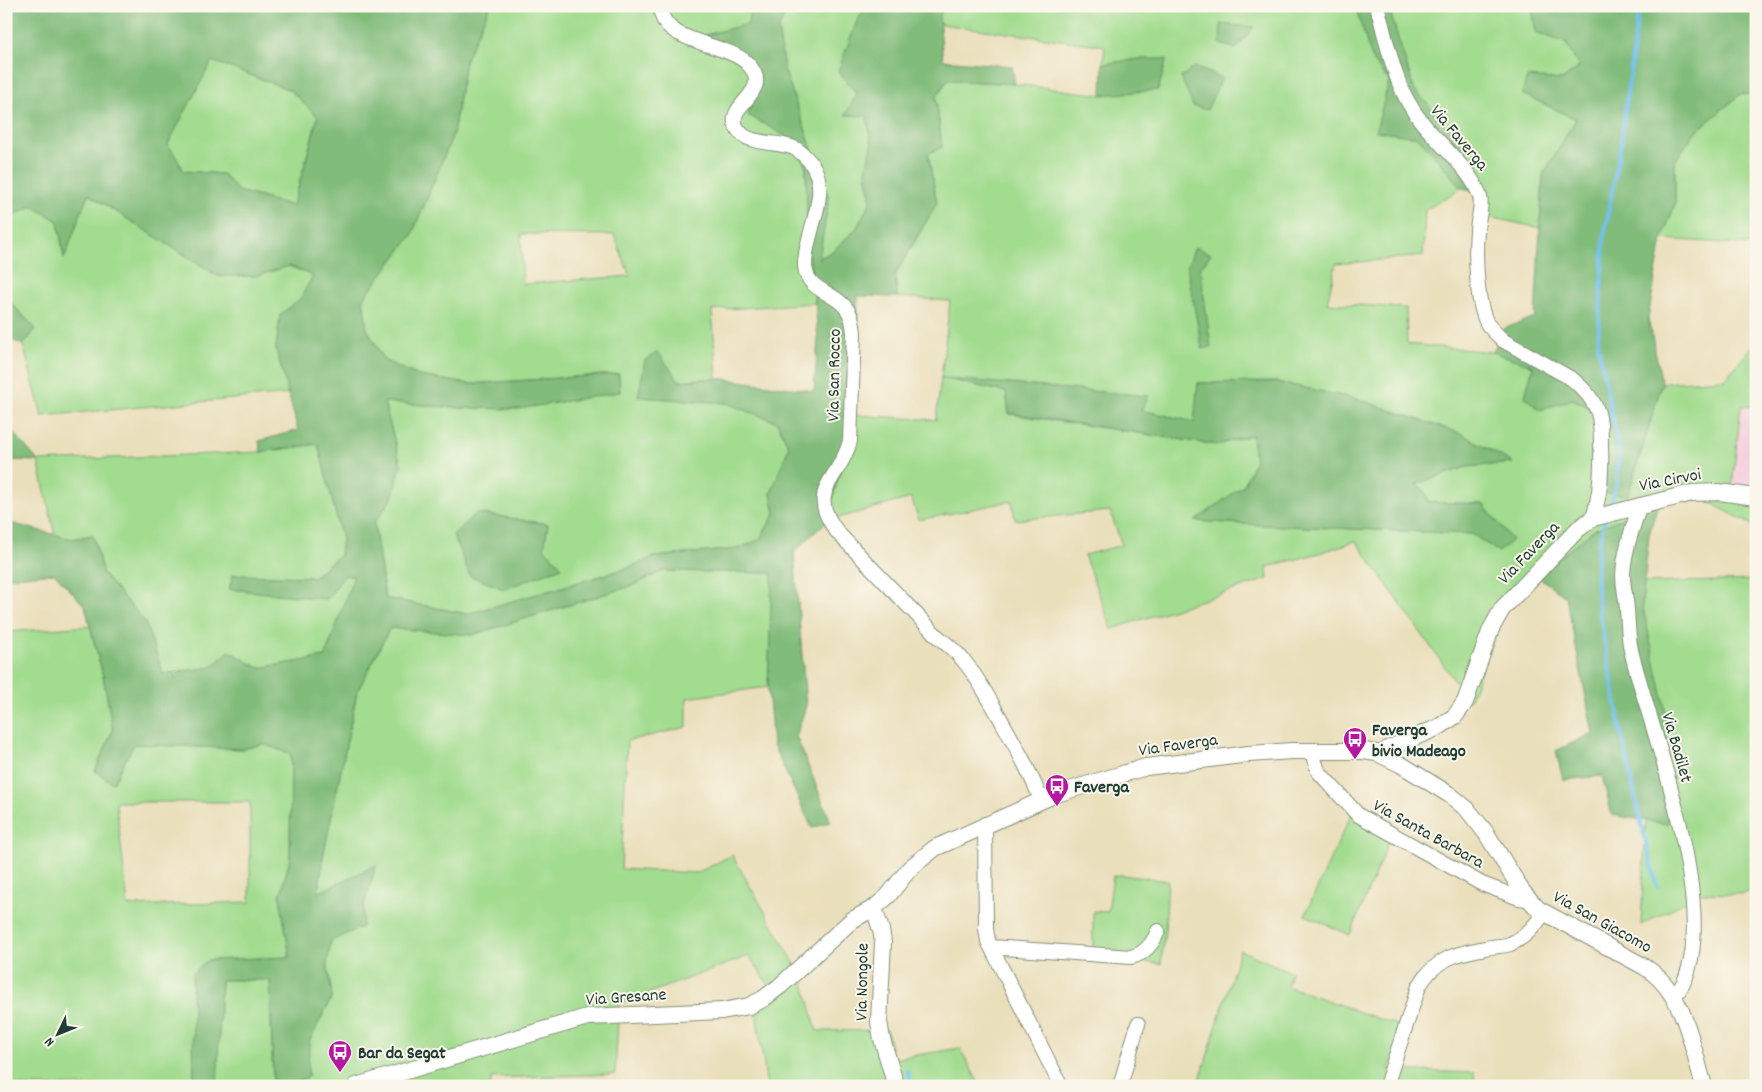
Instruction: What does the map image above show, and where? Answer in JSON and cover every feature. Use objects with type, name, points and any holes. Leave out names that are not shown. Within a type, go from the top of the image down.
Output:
[{"type":"street","name":"Via San Rocco","points":[[661,6],[660,11],[665,22],[673,30],[682,36],[734,53],[750,66],[756,78],[754,90],[742,104],[734,120],[736,127],[743,135],[751,139],[794,148],[803,154],[817,173],[820,185],[806,257],[807,275],[811,283],[818,289],[846,306],[853,323],[854,333],[850,442],[846,454],[826,487],[824,505],[829,520],[839,534],[865,562],[967,664],[987,694],[1013,741],[1041,800]]},
{"type":"street","name":"Via Faverga","points":[[874,908],[888,896],[920,858],[935,848],[985,824],[1056,794],[1146,766],[1249,754],[1291,751],[1363,750],[1384,756],[1388,749],[1439,728],[1454,716],[1465,702],[1491,629],[1502,609],[1570,536],[1594,518],[1599,500],[1602,472],[1598,411],[1586,393],[1572,379],[1504,341],[1488,324],[1480,298],[1477,266],[1476,236],[1480,201],[1478,191],[1465,172],[1432,136],[1412,109],[1398,78],[1377,6]]},
{"type":"street","name":"Via Cirvoi","points":[[1594,518],[1640,505],[1705,491],[1756,497]]},
{"type":"street","name":"Via Badilet","points":[[1640,505],[1630,537],[1623,575],[1631,648],[1678,812],[1694,912],[1693,945],[1687,976],[1684,984],[1674,997]]},
{"type":"street","name":"Via Santa Barbara","points":[[1314,752],[1318,771],[1358,815],[1482,884],[1519,898],[1528,899]]},
{"type":"street","name":"Via San Giacomo","points":[[1384,756],[1450,795],[1467,809],[1483,829],[1528,899],[1544,913],[1652,972],[1668,988],[1682,1016],[1704,1086]]},
{"type":"street","points":[[985,824],[986,929],[991,947],[1061,1086]]},
{"type":"street","name":"Via Gresane","points":[[356,1086],[587,1017],[722,1011],[749,1006],[763,999],[780,986],[852,920],[874,908]]},
{"type":"street","name":"Via Nongole","points":[[874,908],[883,942],[879,1022],[896,1086]]},
{"type":"street","points":[[1386,1086],[1419,986],[1426,974],[1435,965],[1455,954],[1510,944],[1535,927],[1544,913]]},
{"type":"street","points":[[991,947],[1131,957],[1146,950],[1158,931]]},
{"type":"street","points":[[1120,1086],[1138,1024]]},
{"type":"shaded area","points":[[1741,406],[1756,407],[1756,501],[1731,497]]},
{"type":"green space","points":[[6,6],[490,6],[465,61],[453,134],[412,235],[363,299],[367,329],[385,361],[419,376],[470,384],[619,374],[620,392],[518,409],[460,408],[384,402],[401,465],[392,498],[374,523],[385,598],[467,614],[625,569],[654,557],[737,549],[759,540],[775,514],[771,493],[789,447],[777,422],[726,403],[638,397],[645,360],[658,352],[679,381],[717,378],[814,391],[818,340],[814,286],[808,251],[806,167],[796,142],[748,115],[759,75],[705,35],[748,24],[750,6],[787,6],[788,10],[778,29],[784,69],[829,198],[819,259],[833,251],[856,229],[871,201],[866,171],[872,145],[867,116],[845,115],[857,94],[838,71],[856,23],[867,6],[944,6],[939,16],[943,60],[1012,66],[1015,84],[947,80],[936,97],[942,147],[928,154],[937,203],[895,275],[897,297],[858,296],[854,415],[827,521],[794,552],[806,706],[796,736],[831,822],[812,828],[773,745],[768,687],[772,573],[663,571],[634,585],[472,635],[390,628],[357,692],[323,857],[318,893],[376,865],[364,905],[362,927],[331,941],[327,962],[332,997],[309,1042],[308,1077],[285,1086],[273,1086],[270,980],[221,980],[217,1086],[194,1086],[192,974],[208,960],[290,957],[280,897],[290,858],[291,754],[263,744],[243,749],[134,744],[113,783],[95,771],[113,730],[103,676],[85,606],[54,573],[6,578],[6,522],[72,539],[93,535],[103,574],[145,622],[163,674],[212,667],[229,651],[259,668],[325,657],[354,576],[345,575],[327,599],[229,589],[233,575],[313,577],[340,555],[342,539],[318,444],[261,452],[259,441],[298,430],[276,349],[280,315],[300,299],[313,276],[289,266],[256,276],[218,276],[88,194],[64,259],[58,221],[32,206],[6,219]],"holes":[[[212,61],[290,90],[318,117],[293,206],[238,191],[223,174],[184,171],[168,144]]]},
{"type":"green space","points":[[490,6],[750,6],[749,24],[705,35],[759,76],[749,115],[796,142],[806,167],[808,251],[815,303],[712,310],[717,378],[679,381],[638,396],[726,403],[777,422],[789,447],[771,493],[775,514],[759,540],[737,549],[654,557],[625,569],[467,614],[385,598],[374,523],[392,498],[401,465],[384,402],[460,408],[518,409],[620,392],[618,374],[470,384],[419,376],[385,361],[367,329],[363,299],[412,235],[453,134],[465,61]],"holes":[[[521,234],[614,235],[630,276],[523,284]],[[476,513],[548,524],[544,548],[562,567],[453,535]]]},
{"type":"green space","points":[[787,6],[867,6],[856,23],[857,94],[867,116],[872,145],[866,171],[871,201],[856,229],[833,251],[818,259],[829,198],[784,69],[778,28],[788,10]]},
{"type":"green space","points":[[944,6],[1355,6],[1373,61],[1389,81],[1377,131],[1418,137],[1462,188],[1425,210],[1423,256],[1336,264],[1327,303],[1406,308],[1407,344],[1493,352],[1533,366],[1525,397],[1573,399],[1602,414],[1628,495],[1662,383],[1725,379],[1756,342],[1756,407],[1741,406],[1731,497],[1756,501],[1756,527],[1698,496],[1658,503],[1593,530],[1506,608],[1469,701],[1356,541],[1267,567],[1268,579],[1112,629],[1084,555],[1122,545],[1110,511],[1015,520],[1012,501],[919,520],[911,498],[827,521],[854,415],[936,420],[950,301],[897,297],[895,275],[937,203],[928,154],[942,147],[936,97],[948,80],[1015,84],[1102,95],[1138,59],[1103,64],[1105,46],[940,24],[939,16]],"holes":[[[947,379],[1148,396],[1140,410],[1195,422],[1198,383],[1277,382],[1357,399],[1462,434],[1512,463],[1466,467],[1416,484],[1424,490],[1429,502],[1483,504],[1499,552],[1472,534],[1196,521],[1244,485],[1255,461],[1252,435],[1217,445],[1009,414],[1006,392]]]},
{"type":"green space","points":[[1355,6],[1388,6],[1414,89],[1460,141],[1486,193],[1462,188],[1418,137],[1376,131],[1389,81],[1373,61]]},
{"type":"green space","points":[[1388,6],[1532,6],[1536,32],[1566,43],[1579,67],[1562,80],[1527,77],[1523,94],[1576,119],[1543,175],[1540,228],[1489,217],[1486,193],[1460,141],[1414,89]]},
{"type":"green space","points":[[1532,6],[1756,6],[1756,31],[1752,34],[1756,37],[1756,97],[1742,93],[1694,133],[1675,161],[1675,204],[1662,239],[1648,318],[1662,383],[1628,495],[1605,493],[1602,414],[1573,399],[1540,410],[1525,397],[1533,366],[1493,352],[1503,329],[1535,317],[1543,175],[1576,119],[1522,94],[1527,77],[1562,80],[1579,67],[1566,43],[1536,32]]},
{"type":"green space","points":[[1221,24],[1254,27],[1236,49],[1220,44]]},
{"type":"green space","points":[[1138,59],[1167,59],[1158,90],[1102,95],[1103,64]]},
{"type":"green space","points":[[212,60],[290,90],[318,116],[293,206],[238,191],[223,174],[184,171],[168,144]]},
{"type":"green space","points":[[1195,67],[1222,78],[1207,110],[1193,106],[1181,77]]},
{"type":"green space","points":[[1742,93],[1756,97],[1756,245],[1662,239],[1675,204],[1675,161],[1694,133]]},
{"type":"green space","points":[[88,194],[218,276],[256,276],[289,266],[313,276],[300,299],[280,315],[276,349],[289,394],[42,416],[23,345],[36,329],[6,298],[6,219],[32,206],[58,221],[64,258]]},
{"type":"green space","points":[[1195,247],[1211,254],[1200,268],[1211,347],[1202,349],[1187,267]]},
{"type":"green space","points":[[6,298],[36,329],[23,345],[6,337]]},
{"type":"green space","points":[[941,378],[1149,396],[1141,410],[1194,422],[1198,383],[1277,382],[1357,399],[1462,434],[1513,463],[1466,467],[1416,484],[1424,490],[1429,502],[1483,504],[1512,540],[1499,552],[1472,534],[1195,521],[1244,485],[1255,461],[1252,435],[1217,445],[1009,413],[1006,392]]},
{"type":"green space","points":[[6,426],[9,427],[38,461],[6,460]]},
{"type":"green space","points":[[318,444],[342,539],[340,555],[313,577],[233,575],[230,589],[327,599],[345,575],[355,577],[325,657],[259,668],[229,652],[213,667],[163,674],[145,622],[103,574],[93,535],[72,539],[55,535],[38,461],[261,452]]},
{"type":"green space","points":[[1658,503],[1649,535],[1642,603],[1665,708],[1668,824],[1612,815],[1602,776],[1563,780],[1556,751],[1593,733],[1566,597],[1537,576],[1593,530]]},
{"type":"green space","points":[[476,513],[548,524],[544,548],[562,567],[504,589],[470,576],[453,535]]},
{"type":"green space","points":[[663,571],[773,573],[768,687],[687,698],[687,727],[627,741],[621,869],[697,873],[732,855],[802,976],[817,1031],[887,1030],[893,1059],[960,1048],[979,1084],[976,1086],[767,1086],[756,1012],[776,995],[749,956],[619,1004],[615,1074],[491,1078],[491,1086],[399,1086],[398,1081],[380,1086],[285,1086],[308,1077],[308,1042],[332,997],[327,962],[331,941],[362,926],[364,905],[376,866],[318,893],[323,857],[357,692],[390,628],[472,635],[634,585]]},
{"type":"green space","points":[[1756,580],[1756,889],[1742,894],[1702,893],[1641,925],[1646,821],[1668,824],[1642,603],[1644,583]]},
{"type":"green space","points":[[90,626],[103,676],[113,730],[95,771],[113,783],[134,744],[243,749],[263,744],[291,754],[290,858],[280,897],[290,957],[208,960],[193,974],[194,1086],[6,1086],[6,632]],"holes":[[[116,802],[250,802],[250,902],[128,906]]]},
{"type":"green space","points":[[1352,813],[1393,831],[1350,935],[1305,915]]},
{"type":"green space","points":[[1122,875],[1168,881],[1161,964],[1093,957],[1093,911],[1108,912],[1113,876]]},
{"type":"green space","points":[[1240,950],[1291,972],[1287,986],[1402,1027],[1389,1070],[1474,1073],[1475,1086],[1198,1086]]},
{"type":"green space","points":[[221,980],[270,980],[273,1086],[217,1086]]},
{"type":"waterway","points":[[1608,510],[1617,482],[1619,449],[1598,345],[1604,237],[1621,142],[1639,6]]},
{"type":"waterway","points":[[1605,519],[1597,558],[1600,617],[1626,756],[1657,887]]},
{"type":"waterway","points":[[907,1071],[912,1086]]},
{"type":"place","name":"Faverga bivio Madeago","points":[[1355,760]]},
{"type":"place","name":"Faverga","points":[[1057,807]]},
{"type":"place","name":"Bar da Segat","points":[[340,1073]]}]
